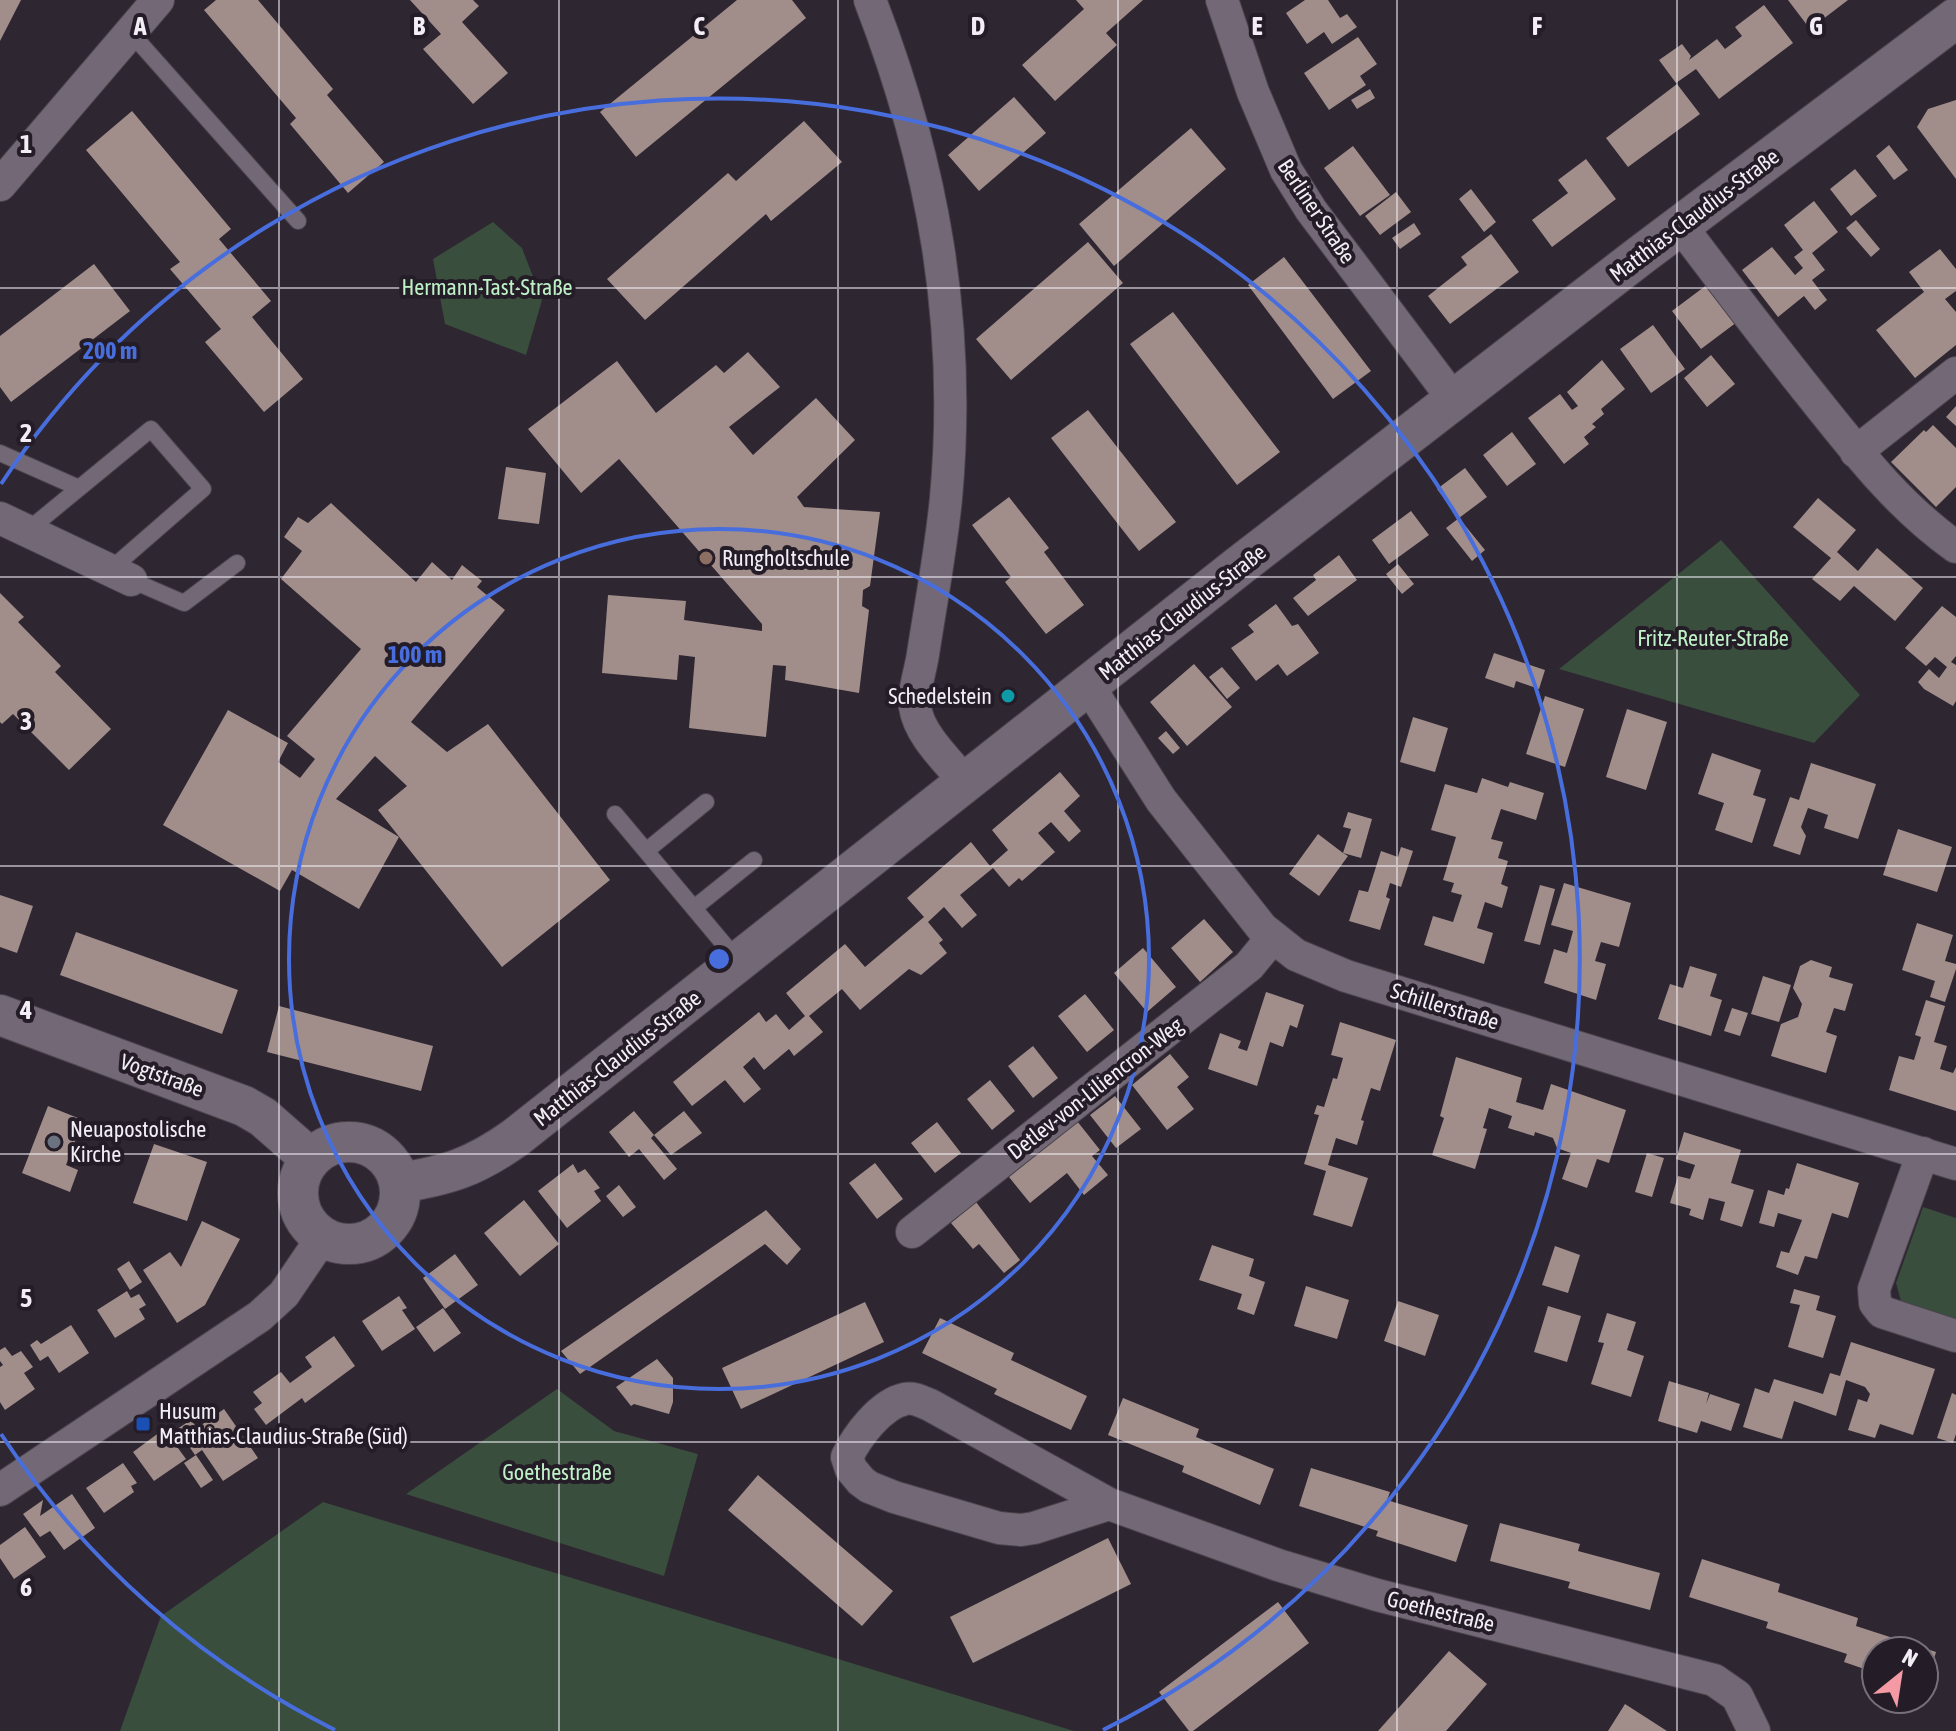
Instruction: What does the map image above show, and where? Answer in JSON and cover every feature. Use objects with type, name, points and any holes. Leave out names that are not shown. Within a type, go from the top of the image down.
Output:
[{"type":"street","points":[[0,185],[158,0]]},
{"type":"street","points":[[870,0],[909,110],[925,167],[941,256],[946,314],[950,430],[947,480],[915,707],[933,743],[965,782]]},
{"type":"street","name":"Berliner Straße","points":[[1222,0],[1253,92],[1286,170],[1311,210],[1454,400]]},
{"type":"street","name":"Matthias-Claudius-Straße","points":[[399,1183],[464,1169],[498,1150],[1454,400],[1680,225],[1956,18]]},
{"type":"street","points":[[1680,225],[1885,486],[1917,517],[1956,547]]},
{"type":"street","points":[[1856,452],[1956,373]]},
{"type":"street","points":[[13,524],[121,575]]},
{"type":"street","name":"Schillerstraße","points":[[1088,685],[1161,800],[1248,911],[1272,938],[1296,955],[1346,976],[1956,1164]]},
{"type":"street","name":"Detlev-von-Liliencron-Weg","points":[[912,1232],[1249,966],[1272,938]]},
{"type":"street","name":"Vogtstraße","points":[[0,1015],[244,1106],[263,1117],[311,1159]]},
{"type":"street","points":[[344,1142],[362,1143],[380,1151],[393,1165],[399,1183],[400,1199],[394,1219],[386,1229],[367,1241],[343,1244],[322,1238],[307,1223],[299,1206],[299,1180],[311,1159],[326,1148],[344,1142]]},
{"type":"street","points":[[1923,1153],[1874,1289],[1875,1303],[1877,1308],[1889,1315],[1956,1336]]},
{"type":"street","points":[[0,1490],[260,1316],[284,1294],[322,1238]]},
{"type":"street","name":"Goethestraße","points":[[1109,1504],[1034,1528],[1010,1530],[869,1487],[851,1469],[847,1457],[880,1413],[910,1398],[930,1405],[1109,1504],[1344,1586],[1714,1680],[1737,1696],[1754,1731]]},
{"type":"lane","points":[[130,32],[298,221]]},
{"type":"lane","points":[[13,524],[79,488],[151,429],[203,489],[121,575],[184,603],[237,563]]},
{"type":"lane","points":[[0,453],[79,488]]},
{"type":"lane","points":[[646,851],[706,802]]},
{"type":"lane","points":[[615,814],[739,962]]},
{"type":"lane","points":[[694,908],[754,860]]},
{"type":"green space","name":"Hermann-Tast-Straße","points":[[493,222],[522,248],[542,300],[526,355],[445,324],[433,259]]},
{"type":"green space","name":"Fritz-Reuter-Straße","points":[[1721,540],[1860,695],[1814,743],[1559,669]]},
{"type":"green space","points":[[1923,1207],[1956,1218],[1956,1324],[1902,1305],[1896,1283]]},
{"type":"green space","name":"Goethestraße","points":[[557,1389],[614,1431],[698,1454],[664,1576],[406,1494]]},
{"type":"green space","points":[[323,1502],[1074,1731],[120,1731],[161,1616]]},
{"type":"building","points":[[0,0],[21,0],[0,41]]},
{"type":"building","points":[[216,0],[258,0],[333,89],[327,95],[384,162],[348,193],[290,124],[296,118],[204,10]]},
{"type":"building","points":[[410,0],[473,0],[479,6],[462,22],[508,73],[473,104],[423,49],[441,34]]},
{"type":"building","points":[[737,0],[792,0],[806,18],[636,157],[600,112]]},
{"type":"building","points":[[1076,0],[1143,0],[1106,33],[1117,45],[1055,101],[1022,65],[1084,9]]},
{"type":"building","points":[[1305,0],[1328,0],[1340,18],[1347,14],[1357,27],[1332,44],[1324,32],[1307,44],[1286,13]]},
{"type":"building","points":[[1788,0],[1848,0],[1810,29]]},
{"type":"building","points":[[1764,5],[1793,43],[1719,99],[1696,69],[1676,83],[1659,60],[1682,44],[1691,56],[1689,60],[1717,39],[1725,49],[1742,36],[1735,27]]},
{"type":"building","points":[[1358,37],[1377,64],[1360,76],[1366,85],[1329,110],[1304,73]]},
{"type":"building","points":[[1677,84],[1700,114],[1628,167],[1606,138]]},
{"type":"building","points":[[1370,89],[1375,98],[1357,109],[1351,100]]},
{"type":"building","points":[[1014,97],[1046,133],[979,191],[948,155]]},
{"type":"building","points":[[1956,100],[1956,179],[1917,127],[1928,109]]},
{"type":"building","points":[[132,111],[231,229],[219,239],[271,301],[252,317],[303,379],[264,412],[205,342],[221,329],[170,269],[180,262],[86,150]]},
{"type":"building","points":[[804,121],[842,162],[771,221],[766,214],[645,320],[607,279],[728,173],[736,181]]},
{"type":"building","points":[[1191,128],[1226,169],[1114,266],[1079,224]]},
{"type":"building","points":[[1889,145],[1908,170],[1894,180],[1876,156]]},
{"type":"building","points":[[1353,146],[1390,195],[1360,216],[1324,168]]},
{"type":"building","points":[[1586,159],[1616,199],[1552,247],[1532,220],[1568,193],[1558,180]]},
{"type":"building","points":[[1855,169],[1877,196],[1851,216],[1830,189]]},
{"type":"building","points":[[1471,189],[1496,222],[1484,232],[1459,199]]},
{"type":"building","points":[[1396,192],[1411,212],[1380,235],[1365,216]]},
{"type":"building","points":[[1814,201],[1838,232],[1812,253],[1825,270],[1812,280],[1827,300],[1815,310],[1804,296],[1778,317],[1742,270],[1772,247],[1795,275],[1803,268],[1794,257],[1803,250],[1784,225]]},
{"type":"building","points":[[1856,220],[1880,249],[1871,257],[1846,228]]},
{"type":"building","points":[[1414,223],[1421,234],[1400,249],[1392,238]]},
{"type":"building","points":[[1491,234],[1519,272],[1450,324],[1428,296],[1467,265],[1461,257]]},
{"type":"building","points":[[1088,242],[1123,283],[1011,380],[976,339]]},
{"type":"building","points":[[1940,249],[1956,269],[1956,291],[1945,299],[1956,312],[1956,345],[1915,378],[1876,330],[1924,292],[1909,272]]},
{"type":"building","points":[[1284,257],[1371,371],[1333,399],[1248,285]]},
{"type":"building","points":[[94,264],[130,311],[11,402],[0,387],[0,336]]},
{"type":"building","points":[[1708,284],[1737,322],[1701,349],[1672,311]]},
{"type":"building","points":[[1173,312],[1280,452],[1237,485],[1130,344]]},
{"type":"building","points":[[1653,325],[1685,369],[1651,393],[1620,349]]},
{"type":"building","points":[[748,352],[780,387],[729,427],[753,455],[816,398],[855,440],[797,497],[804,507],[880,512],[870,586],[863,590],[862,606],[869,610],[859,693],[785,680],[786,666],[773,665],[766,737],[689,728],[695,657],[679,655],[677,680],[602,673],[608,595],[686,601],[684,620],[762,631],[762,624],[619,459],[581,493],[528,429],[617,361],[656,413],[716,365],[724,373]]},
{"type":"building","points":[[1711,355],[1735,384],[1707,407],[1684,378]]},
{"type":"building","points":[[1602,360],[1625,389],[1601,409],[1604,414],[1592,424],[1596,427],[1584,437],[1589,444],[1564,464],[1528,418],[1560,394],[1572,410],[1578,406],[1567,392]]},
{"type":"building","points":[[1956,406],[1956,426],[1946,417]]},
{"type":"building","points":[[1088,410],[1176,522],[1139,551],[1051,438]]},
{"type":"building","points":[[1933,425],[1956,448],[1956,487],[1936,507],[1891,462]]},
{"type":"building","points":[[1512,432],[1536,464],[1507,486],[1483,455]]},
{"type":"building","points":[[506,467],[546,473],[539,524],[498,519]]},
{"type":"building","points":[[1465,468],[1487,497],[1459,518],[1437,489]]},
{"type":"building","points":[[1009,497],[1049,548],[1044,552],[1084,605],[1046,634],[1005,582],[1011,577],[972,525]]},
{"type":"building","points":[[1818,498],[1856,530],[1837,552],[1858,571],[1877,548],[1923,588],[1895,621],[1854,586],[1840,601],[1812,579],[1831,558],[1793,527]]},
{"type":"building","points":[[331,503],[416,582],[432,562],[452,580],[462,565],[482,581],[477,587],[505,610],[411,722],[447,752],[488,724],[610,880],[502,967],[378,810],[407,786],[375,756],[336,799],[399,837],[359,909],[292,870],[280,891],[163,825],[228,710],[288,743],[278,762],[300,778],[315,759],[287,736],[361,649],[281,579],[302,551],[284,537],[298,517],[308,523]]},
{"type":"building","points":[[1411,511],[1429,535],[1389,564],[1372,540]]},
{"type":"building","points":[[1459,518],[1485,550],[1472,561],[1446,528]]},
{"type":"building","points":[[1339,555],[1357,580],[1308,616],[1293,598],[1316,580],[1313,575]]},
{"type":"building","points":[[1398,564],[1414,584],[1402,594],[1386,574]]},
{"type":"building","points":[[0,593],[24,617],[18,622],[61,666],[55,672],[111,729],[69,770],[13,714],[2,724],[0,722]]},
{"type":"building","points":[[1276,604],[1292,626],[1298,624],[1319,653],[1287,676],[1278,664],[1256,681],[1231,648],[1254,632],[1248,625]]},
{"type":"building","points":[[1942,606],[1956,617],[1956,656],[1951,662],[1956,665],[1956,701],[1953,706],[1918,682],[1929,669],[1939,678],[1947,667],[1935,657],[1926,666],[1905,648]]},
{"type":"building","points":[[1494,653],[1545,670],[1539,689],[1516,681],[1514,688],[1485,678]]},
{"type":"building","points":[[1194,664],[1232,707],[1187,746],[1150,702]]},
{"type":"building","points":[[1222,667],[1240,688],[1227,699],[1209,677]]},
{"type":"building","points":[[1545,696],[1584,709],[1565,767],[1526,754]]},
{"type":"building","points":[[1627,709],[1667,722],[1646,790],[1606,777]]},
{"type":"building","points":[[1413,717],[1448,728],[1435,772],[1400,762]]},
{"type":"building","points":[[1166,731],[1180,748],[1173,754],[1158,738]]},
{"type":"building","points":[[1712,753],[1761,770],[1753,795],[1766,799],[1752,843],[1715,830],[1724,803],[1698,794]]},
{"type":"building","points":[[1811,763],[1876,784],[1858,839],[1824,828],[1828,815],[1808,808],[1801,827],[1806,836],[1800,855],[1773,846],[1790,797],[1799,800]]},
{"type":"building","points":[[1060,772],[1080,796],[1064,811],[1081,831],[1069,842],[1051,822],[1038,833],[1055,852],[1022,881],[1019,878],[1009,887],[993,868],[960,895],[977,915],[962,928],[944,907],[928,922],[943,940],[939,943],[947,953],[921,975],[909,969],[860,1010],[842,989],[809,1016],[823,1032],[794,1056],[789,1049],[764,1070],[754,1057],[743,1067],[761,1089],[744,1103],[725,1080],[692,1106],[673,1082],[759,1012],[766,1022],[776,1014],[789,1030],[805,1016],[786,993],[845,944],[865,967],[924,917],[907,898],[971,842],[990,866],[1008,850],[992,830]]},
{"type":"building","points":[[1482,778],[1508,787],[1510,782],[1544,793],[1536,820],[1501,809],[1491,839],[1503,842],[1498,858],[1508,861],[1501,884],[1508,887],[1502,908],[1485,902],[1477,928],[1493,933],[1484,964],[1424,945],[1433,916],[1453,922],[1462,895],[1451,892],[1454,883],[1443,880],[1456,837],[1431,830],[1445,784],[1477,793]]},
{"type":"building","points":[[1348,812],[1372,819],[1361,858],[1343,853],[1351,829],[1343,827]]},
{"type":"building","points":[[1898,829],[1952,847],[1937,892],[1883,875]]},
{"type":"building","points":[[1318,834],[1348,856],[1319,896],[1289,874]]},
{"type":"building","points":[[1401,847],[1413,851],[1401,887],[1390,883],[1386,897],[1390,899],[1380,930],[1349,921],[1359,890],[1368,892],[1381,851],[1398,857]]},
{"type":"building","points":[[1564,883],[1631,903],[1619,947],[1601,942],[1595,961],[1606,964],[1596,1000],[1544,983],[1554,949],[1567,953],[1573,931],[1551,925]]},
{"type":"building","points":[[1540,885],[1555,889],[1540,945],[1524,941]]},
{"type":"building","points":[[0,895],[33,906],[17,953],[0,947]]},
{"type":"building","points":[[1204,919],[1233,952],[1200,982],[1171,948]]},
{"type":"building","points":[[1917,923],[1953,935],[1945,961],[1956,964],[1956,969],[1945,1002],[1930,997],[1935,981],[1902,970]]},
{"type":"building","points":[[76,932],[238,990],[222,1034],[60,975]]},
{"type":"building","points":[[1143,948],[1176,987],[1147,1012],[1114,973]]},
{"type":"building","points":[[1811,960],[1832,967],[1829,977],[1853,984],[1845,1011],[1834,1008],[1826,1032],[1837,1036],[1826,1073],[1771,1056],[1781,1024],[1798,1017],[1802,1004],[1793,988],[1800,966]]},
{"type":"building","points":[[1690,966],[1717,974],[1710,996],[1722,1000],[1711,1036],[1658,1019],[1670,984],[1683,988]]},
{"type":"building","points":[[1763,976],[1791,985],[1779,1022],[1751,1014]]},
{"type":"building","points":[[1266,992],[1304,1005],[1297,1028],[1290,1025],[1283,1047],[1270,1042],[1257,1086],[1208,1069],[1220,1033],[1241,1041],[1238,1048],[1247,1051]]},
{"type":"building","points":[[1085,994],[1114,1030],[1087,1052],[1058,1016]]},
{"type":"building","points":[[1926,1000],[1945,1006],[1934,1042],[1947,1046],[1940,1069],[1953,1073],[1956,1067],[1956,1111],[1889,1090],[1899,1056],[1914,1060],[1921,1037],[1915,1035]]},
{"type":"building","points":[[279,1006],[433,1046],[421,1091],[267,1052]]},
{"type":"building","points":[[1732,1008],[1748,1013],[1740,1036],[1724,1031]]},
{"type":"building","points":[[1340,1022],[1396,1040],[1380,1091],[1371,1088],[1357,1145],[1336,1138],[1328,1165],[1368,1178],[1352,1227],[1313,1215],[1326,1171],[1304,1164],[1319,1115],[1314,1114],[1317,1105],[1324,1107],[1343,1058],[1331,1055]]},
{"type":"building","points":[[1033,1046],[1058,1078],[1033,1098],[1008,1066]]},
{"type":"building","points":[[1170,1054],[1189,1077],[1177,1087],[1194,1109],[1167,1130],[1132,1085]]},
{"type":"building","points":[[1456,1057],[1522,1078],[1516,1102],[1543,1110],[1551,1084],[1626,1110],[1609,1163],[1597,1159],[1587,1188],[1562,1179],[1571,1153],[1557,1148],[1553,1138],[1508,1128],[1512,1116],[1489,1108],[1483,1128],[1487,1129],[1475,1169],[1432,1155],[1444,1118],[1440,1116]]},
{"type":"building","points":[[990,1080],[1015,1111],[992,1130],[967,1099]]},
{"type":"building","points":[[1115,1096],[1141,1129],[1116,1148],[1090,1115]]},
{"type":"building","name":"Neuapostolische Kirche","points":[[48,1106],[83,1120],[66,1165],[78,1170],[70,1192],[22,1173]]},
{"type":"building","points":[[634,1111],[654,1135],[651,1138],[677,1169],[664,1180],[639,1149],[629,1157],[609,1132]]},
{"type":"building","points":[[684,1111],[702,1133],[671,1155],[654,1135]]},
{"type":"building","points":[[1077,1121],[1100,1150],[1092,1156],[1108,1175],[1084,1195],[1067,1173],[1030,1203],[1009,1177]]},
{"type":"building","points":[[937,1122],[961,1153],[935,1173],[911,1143]]},
{"type":"building","points":[[1684,1132],[1741,1150],[1731,1183],[1754,1190],[1742,1227],[1720,1220],[1725,1202],[1709,1198],[1703,1220],[1689,1215],[1691,1209],[1670,1203],[1678,1176],[1690,1179],[1695,1165],[1676,1159]]},
{"type":"building","points":[[154,1144],[207,1162],[187,1221],[133,1203]]},
{"type":"building","points":[[1647,1153],[1664,1158],[1652,1197],[1635,1192]]},
{"type":"building","points":[[875,1163],[903,1199],[877,1219],[849,1183]]},
{"type":"building","points":[[1797,1163],[1859,1183],[1848,1218],[1832,1213],[1817,1259],[1805,1256],[1798,1275],[1776,1267],[1781,1251],[1789,1253],[1802,1220],[1778,1213],[1774,1227],[1759,1223],[1768,1190],[1784,1195]]},
{"type":"building","points":[[573,1164],[578,1173],[585,1169],[600,1188],[594,1191],[601,1201],[567,1228],[538,1191]]},
{"type":"building","points":[[619,1185],[636,1207],[623,1217],[606,1196]]},
{"type":"building","points":[[524,1200],[559,1244],[520,1276],[484,1233]]},
{"type":"building","points":[[976,1202],[1020,1260],[1004,1273],[979,1244],[973,1249],[951,1223]]},
{"type":"building","points":[[766,1210],[801,1249],[787,1265],[765,1244],[580,1374],[561,1351]]},
{"type":"building","points":[[202,1221],[240,1239],[205,1305],[177,1323],[143,1270],[170,1252],[181,1267]]},
{"type":"building","points":[[1212,1245],[1254,1259],[1249,1276],[1265,1282],[1254,1315],[1237,1309],[1242,1294],[1199,1280]]},
{"type":"building","points":[[1555,1246],[1580,1255],[1568,1293],[1542,1285]]},
{"type":"building","points":[[455,1254],[478,1285],[445,1309],[423,1278]]},
{"type":"building","points":[[129,1261],[142,1282],[130,1290],[117,1269]]},
{"type":"building","points":[[1306,1286],[1349,1300],[1337,1339],[1294,1326]]},
{"type":"building","points":[[1794,1289],[1820,1296],[1816,1310],[1836,1316],[1823,1358],[1788,1347],[1800,1305],[1790,1303]]},
{"type":"building","points":[[127,1291],[131,1298],[139,1294],[146,1305],[139,1309],[145,1319],[115,1338],[97,1310]]},
{"type":"building","points":[[399,1296],[407,1308],[402,1310],[415,1329],[382,1351],[362,1321]]},
{"type":"building","points":[[1398,1301],[1439,1315],[1425,1356],[1384,1341]]},
{"type":"building","points":[[865,1302],[884,1342],[741,1409],[722,1368]]},
{"type":"building","points":[[1548,1306],[1581,1316],[1567,1362],[1534,1352]]},
{"type":"building","points":[[443,1308],[461,1333],[434,1352],[416,1327]]},
{"type":"building","points":[[1607,1313],[1636,1322],[1627,1350],[1644,1356],[1631,1397],[1591,1384],[1604,1343],[1598,1342]]},
{"type":"building","points":[[940,1318],[1014,1353],[1011,1360],[1087,1396],[1071,1430],[994,1394],[997,1389],[922,1353]]},
{"type":"building","points":[[71,1325],[89,1353],[59,1373],[48,1356],[40,1361],[30,1345],[37,1340],[41,1344]]},
{"type":"building","points":[[334,1336],[355,1366],[305,1403],[302,1398],[266,1425],[254,1409],[262,1403],[253,1392],[281,1372],[290,1383],[312,1367],[305,1357]]},
{"type":"building","points":[[1851,1342],[1935,1369],[1913,1435],[1880,1424],[1875,1438],[1848,1430],[1858,1399],[1867,1402],[1870,1394],[1865,1387],[1846,1380],[1836,1416],[1794,1401],[1782,1439],[1743,1427],[1755,1388],[1769,1393],[1774,1379],[1823,1394],[1830,1373],[1840,1376]]},
{"type":"building","points":[[5,1347],[12,1356],[21,1351],[33,1367],[24,1373],[35,1389],[5,1410],[0,1402],[0,1367],[3,1365],[0,1350]]},
{"type":"building","points":[[657,1359],[673,1378],[673,1402],[669,1414],[634,1404],[631,1406],[616,1387]]},
{"type":"building","points":[[1669,1381],[1709,1393],[1706,1404],[1710,1394],[1740,1404],[1731,1431],[1701,1421],[1697,1433],[1658,1421]]},
{"type":"building","points":[[1952,1393],[1956,1395],[1956,1434],[1953,1443],[1937,1438]]},
{"type":"building","points":[[1123,1398],[1199,1429],[1196,1437],[1274,1469],[1260,1505],[1182,1472],[1184,1466],[1108,1435]]},
{"type":"building","points":[[224,1409],[258,1458],[223,1481],[202,1450],[195,1455],[177,1429],[191,1420],[197,1428]]},
{"type":"building","points":[[164,1429],[186,1459],[154,1481],[133,1452]]},
{"type":"building","points":[[196,1455],[213,1480],[201,1488],[184,1463]]},
{"type":"building","points":[[123,1463],[137,1483],[131,1486],[134,1492],[104,1513],[86,1488]]},
{"type":"building","points":[[1311,1468],[1390,1492],[1387,1500],[1468,1525],[1456,1562],[1376,1536],[1378,1531],[1299,1506]]},
{"type":"building","points":[[758,1475],[893,1591],[862,1626],[728,1510]]},
{"type":"building","points":[[72,1494],[95,1528],[64,1550],[50,1531],[40,1537],[23,1514],[43,1500],[40,1516]]},
{"type":"building","points":[[1500,1523],[1580,1544],[1578,1551],[1660,1573],[1650,1610],[1568,1588],[1570,1582],[1490,1561]]},
{"type":"building","points":[[25,1527],[46,1557],[14,1579],[0,1558],[0,1545]]},
{"type":"building","points":[[1108,1538],[1131,1584],[973,1663],[950,1617]]},
{"type":"building","points":[[1702,1559],[1780,1584],[1778,1592],[1858,1618],[1856,1626],[1884,1635],[1860,1635],[1860,1668],[1844,1662],[1847,1654],[1766,1628],[1768,1622],[1689,1597]]},
{"type":"building","points":[[1278,1602],[1309,1643],[1189,1731],[1159,1692]]},
{"type":"building","points":[[1449,1651],[1487,1684],[1446,1731],[1378,1731]]},
{"type":"building","points":[[1625,1704],[1667,1731],[1608,1731]]},
{"type":"place","name":"Rungholtschule","points":[[706,558]]},
{"type":"place","name":"Schedelstein","points":[[1008,696]]},
{"type":"place","name":"Neuapostolische Kirche","points":[[54,1142]]},
{"type":"place","name":"Husum Matthias-Claudius-Straße (Süd)","points":[[143,1424]]}]
